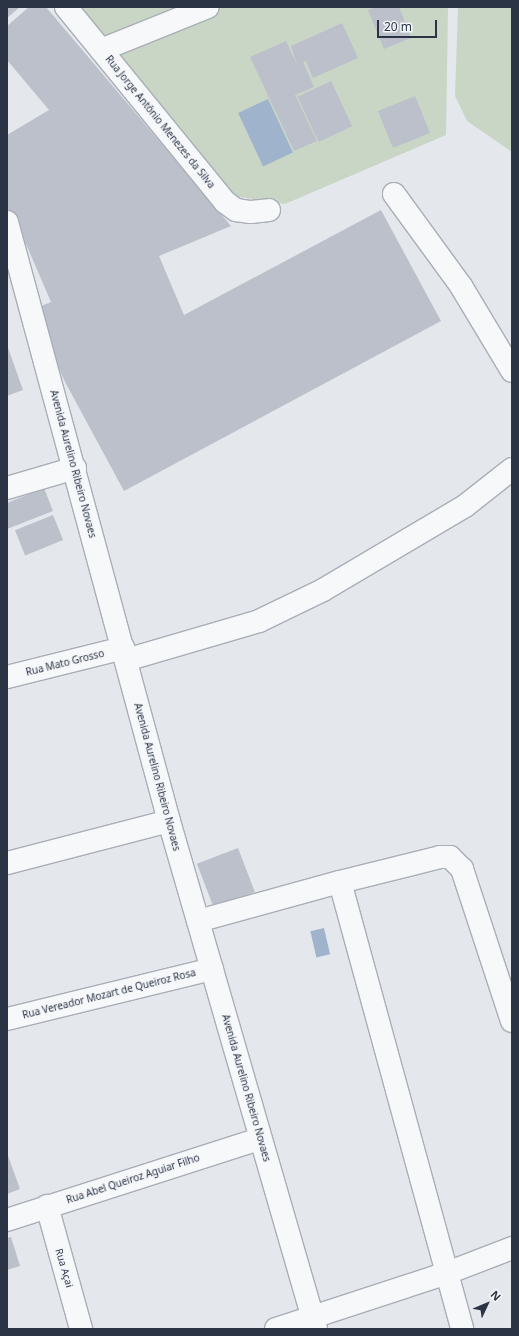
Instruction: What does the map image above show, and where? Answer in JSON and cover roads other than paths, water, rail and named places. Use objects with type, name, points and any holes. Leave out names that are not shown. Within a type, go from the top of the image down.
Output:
[{"type":"street","name":"Rua Jorge Antônio Menezes da Silva","points":[[66,7],[225,202],[236,210],[251,212],[269,210]]},
{"type":"street","points":[[101,50],[208,7]]},
{"type":"street","points":[[394,194],[461,286],[512,371]]},
{"type":"street","name":"Avenida Aurelino Ribeiro Novaes","points":[[7,222],[10,247],[75,468],[168,821],[212,969],[259,1139],[315,1323]]},
{"type":"street","points":[[7,488],[75,468]]},
{"type":"street","name":"Rua Mato Grosso","points":[[7,677],[124,654],[259,621],[323,590],[465,506],[512,469]]},
{"type":"street","points":[[7,863],[168,821]]},
{"type":"street","points":[[198,921],[340,882],[440,857],[453,859],[462,869],[512,1021]]},
{"type":"street","points":[[340,882],[462,1329]]},
{"type":"street","name":"Rua Vereador Mozart de Queiroz Rosa","points":[[7,1019],[212,969]]},
{"type":"street","name":"Rua Abel Queiroz Aguiar Filho","points":[[7,1220],[259,1139]]},
{"type":"street","name":"Rua Açai","points":[[47,1206],[81,1329]]},
{"type":"street","points":[[276,1329],[315,1323],[512,1248]]},
{"type":"water","points":[[268,99],[293,152],[263,166],[238,113]]},
{"type":"water","points":[[324,928],[330,954],[316,957],[310,931]]}]
